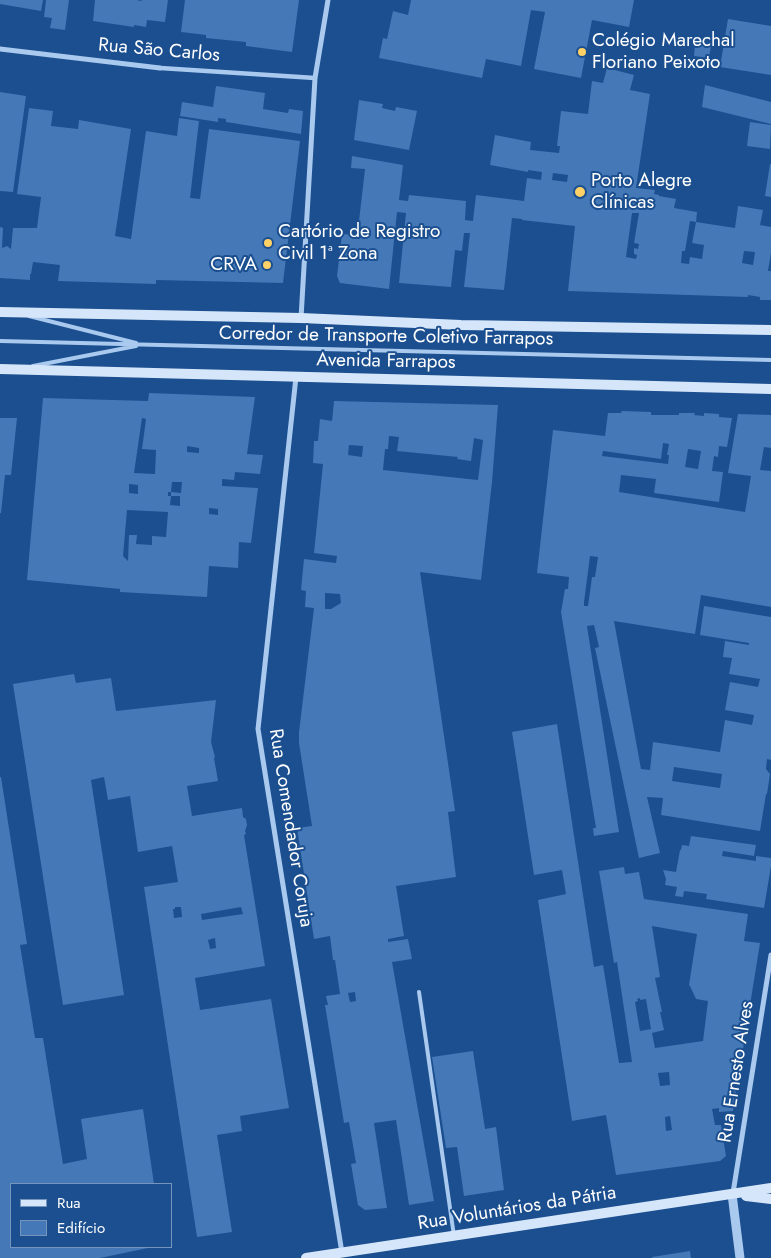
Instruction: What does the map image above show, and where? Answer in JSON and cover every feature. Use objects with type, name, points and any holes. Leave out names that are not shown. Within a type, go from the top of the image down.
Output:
[{"type":"main road","name":"Avenida Farrapos","points":[[0,312],[301,318],[470,325],[771,330]]},
{"type":"main road","name":"Avenida Farrapos","points":[[0,369],[771,389]]},
{"type":"main road","name":"Rua Voluntários da Pátria","points":[[306,1258],[771,1188]]},
{"type":"main road","name":"Rua Voluntários da Pátria","points":[[732,1194],[771,1199]]},
{"type":"street","points":[[301,318],[316,78],[328,0]]},
{"type":"street","name":"Rua São Carlos","points":[[0,49],[160,68],[316,78]]},
{"type":"street","name":"Rua Comendador Coruja","points":[[296,377],[258,729],[342,1252]]},
{"type":"street","name":"Rua Ernesto Alves","points":[[732,1194],[771,955]]},
{"type":"street","points":[[732,1194],[740,1258]]},
{"type":"lane","points":[[14,313],[144,345]]},
{"type":"lane","name":"Corredor de Transporte Coletivo Farrapos","points":[[0,341],[771,360]]},
{"type":"lane","points":[[13,370],[144,345]]},
{"type":"lane","points":[[419,992],[454,1236]]},
{"type":"building","points":[[0,0],[43,0],[41,11],[0,4]]},
{"type":"building","points":[[46,0],[69,0],[65,30],[50,28],[52,18],[44,17]]},
{"type":"building","points":[[95,0],[168,0],[165,22],[147,20],[146,27],[134,25],[134,27],[93,21]]},
{"type":"building","points":[[185,0],[299,0],[292,52],[246,46],[246,42],[206,38],[206,35],[181,32]]},
{"type":"building","points":[[411,0],[634,0],[629,27],[592,20],[581,78],[534,69],[545,12],[531,10],[521,66],[486,59],[482,78],[379,58],[383,38],[387,39],[393,11],[408,15]]},
{"type":"building","points":[[728,19],[771,26],[771,75],[720,67]]},
{"type":"building","points":[[695,44],[711,46],[709,58],[694,56]]},
{"type":"building","points":[[607,68],[634,75],[630,90],[650,94],[636,188],[655,190],[654,194],[676,199],[674,208],[697,212],[696,222],[735,228],[738,206],[763,210],[760,225],[771,227],[771,253],[768,271],[771,271],[771,300],[760,300],[760,297],[748,295],[748,297],[568,291],[575,226],[512,218],[504,290],[464,287],[470,233],[464,233],[462,251],[455,250],[451,287],[399,283],[406,213],[397,212],[389,289],[340,283],[337,276],[342,234],[356,235],[365,169],[351,168],[352,156],[403,165],[399,200],[408,201],[409,195],[466,201],[465,220],[473,221],[476,195],[524,201],[527,178],[541,180],[542,172],[528,170],[528,172],[490,165],[495,135],[531,142],[530,150],[559,153],[560,146],[557,146],[561,111],[588,114],[592,81],[603,83]],"holes":[[[553,173],[568,175],[567,182],[552,180]],[[632,213],[639,213],[634,243],[639,244],[638,249],[634,248],[634,254],[637,255],[636,259],[626,257]],[[690,221],[696,222],[692,243],[704,245],[702,259],[690,257],[689,264],[681,263],[682,251],[685,251]],[[744,251],[755,252],[753,265],[742,263]]]},
{"type":"building","points":[[705,85],[771,102],[771,124],[702,107]]},
{"type":"building","points":[[216,86],[265,93],[263,109],[288,113],[289,109],[303,111],[301,134],[226,122],[226,119],[218,118],[218,122],[180,116],[182,102],[213,107]]},
{"type":"building","points":[[0,92],[26,96],[13,192],[0,191]]},
{"type":"building","points":[[359,100],[383,104],[382,108],[395,111],[396,107],[417,111],[409,150],[354,140]]},
{"type":"building","points":[[29,108],[53,111],[51,126],[78,129],[79,120],[131,129],[115,236],[131,239],[146,131],[177,136],[179,118],[199,121],[190,198],[200,199],[209,129],[300,141],[283,283],[156,280],[156,284],[58,281],[60,265],[33,262],[30,280],[0,278],[0,227],[3,228],[2,248],[7,246],[11,249],[13,228],[37,228],[41,197],[17,194]]},
{"type":"building","points":[[750,122],[771,125],[770,149],[747,146]]},
{"type":"building","points":[[771,164],[771,197],[765,196]]},
{"type":"building","points":[[149,393],[255,397],[247,454],[263,455],[260,474],[235,472],[234,480],[222,479],[222,486],[258,488],[251,543],[239,542],[238,568],[209,566],[207,597],[120,592],[120,589],[27,580],[43,398],[148,401]],"holes":[[[142,418],[146,419],[142,449],[156,450],[155,474],[134,473]],[[187,446],[199,448],[199,453],[187,452]],[[172,482],[182,482],[181,493],[171,492]],[[129,484],[138,485],[138,494],[129,493]],[[171,496],[180,496],[180,506],[170,505]],[[209,508],[218,509],[218,515],[209,514]],[[127,510],[168,512],[166,537],[152,536],[152,545],[136,544],[137,535],[129,535],[128,561],[123,556]]]},
{"type":"building","points":[[334,401],[498,405],[481,580],[420,572],[455,811],[448,812],[456,877],[396,886],[404,936],[388,939],[388,942],[408,939],[412,959],[392,962],[434,1201],[409,1205],[396,1120],[374,1123],[387,1208],[365,1210],[358,1205],[351,1164],[356,1163],[349,1122],[344,1123],[325,1005],[328,1005],[326,996],[340,994],[335,960],[333,960],[330,936],[314,939],[297,828],[312,826],[299,743],[314,608],[305,607],[306,591],[301,590],[304,559],[336,563],[337,556],[314,553],[323,464],[313,463],[314,441],[318,441],[320,419],[332,421]],"holes":[[[389,436],[399,437],[397,451],[458,457],[457,459],[471,461],[474,438],[483,440],[478,480],[383,470],[385,449],[388,449]],[[349,445],[363,446],[362,457],[348,455]],[[325,593],[340,594],[341,603],[331,609],[325,609]],[[355,992],[356,1001],[350,1002],[348,993]]]},
{"type":"building","points":[[622,411],[651,412],[651,415],[679,415],[679,413],[695,413],[694,415],[704,416],[704,413],[719,414],[719,417],[732,418],[727,447],[719,446],[718,457],[714,456],[712,471],[723,472],[719,502],[654,493],[656,479],[621,475],[619,492],[745,512],[751,476],[728,473],[738,414],[771,415],[771,448],[764,447],[760,470],[771,471],[771,607],[701,595],[695,634],[614,621],[641,769],[650,770],[653,742],[720,752],[725,720],[752,725],[754,715],[725,710],[730,682],[758,687],[760,679],[729,674],[732,658],[723,657],[725,641],[749,645],[749,643],[700,635],[704,606],[771,617],[771,760],[767,759],[766,769],[770,774],[760,831],[661,815],[663,798],[647,797],[660,853],[639,858],[595,648],[599,647],[594,625],[587,626],[619,832],[594,836],[593,828],[596,828],[561,612],[565,589],[568,589],[569,577],[537,573],[553,430],[605,436],[608,413],[621,413]],"holes":[[[663,443],[669,444],[668,464],[602,456],[603,451],[661,459]],[[688,449],[701,451],[698,469],[685,467]],[[590,556],[598,557],[595,577],[592,577],[588,606],[584,606]],[[674,767],[722,774],[720,788],[672,781]]]},
{"type":"building","points":[[0,418],[17,418],[11,475],[5,475],[1,513],[0,513]]},
{"type":"building","points":[[74,674],[76,683],[111,678],[116,711],[216,700],[211,742],[218,781],[187,786],[192,816],[242,808],[243,817],[246,819],[247,825],[246,834],[244,835],[265,966],[195,978],[200,1010],[271,999],[289,1108],[240,1116],[242,1131],[217,1135],[232,1232],[197,1237],[144,887],[178,882],[172,846],[138,852],[130,796],[108,800],[104,777],[91,780],[124,995],[63,1005],[13,684]],"holes":[[[181,907],[182,917],[174,918],[173,909]],[[241,907],[243,914],[202,920],[201,914]],[[215,938],[216,948],[210,949],[208,940]]]},
{"type":"building","points":[[557,724],[594,967],[603,965],[619,1063],[632,1062],[617,962],[614,963],[599,871],[624,867],[625,874],[639,872],[644,899],[748,914],[744,941],[760,943],[733,1111],[719,1112],[719,1108],[712,1109],[715,1125],[721,1125],[726,1156],[720,1161],[616,1175],[606,1115],[572,1121],[538,900],[566,894],[562,870],[534,875],[512,732]],"holes":[[[652,926],[697,934],[689,985],[696,999],[708,1001],[703,1041],[655,1048],[652,1033],[664,1030],[655,978],[660,977]],[[637,999],[646,999],[651,1029],[640,1031],[635,1002],[638,1001]],[[669,1072],[670,1085],[660,1086],[658,1073]],[[670,1116],[672,1130],[666,1131],[665,1117]]]},
{"type":"building","points":[[1,777],[27,944],[20,945],[35,1038],[43,1038],[63,1164],[87,1159],[81,1119],[143,1109],[154,1183],[10,1183],[10,1248],[148,1248],[100,1258],[0,1258]]},
{"type":"building","points":[[691,836],[756,845],[754,856],[723,851],[722,856],[756,861],[756,856],[771,858],[764,908],[706,899],[707,894],[684,891],[683,897],[675,896],[677,887],[665,885],[666,879],[663,870],[676,872],[682,845],[689,846]]},
{"type":"building","points":[[473,1051],[485,1129],[496,1127],[504,1190],[464,1196],[457,1147],[446,1148],[432,1057]]},
{"type":"building","points":[[690,1251],[691,1258],[652,1258],[652,1257]]},
{"type":"place","name":"Colégio Marechal Floriano Peixoto","points":[[582,52]]},
{"type":"place","name":"Porto Alegre Clínicas","points":[[580,192]]},
{"type":"place","name":"Cartório de Registro Civil 1ª Zona","points":[[268,243]]},
{"type":"place","name":"CRVA","points":[[267,265]]}]
